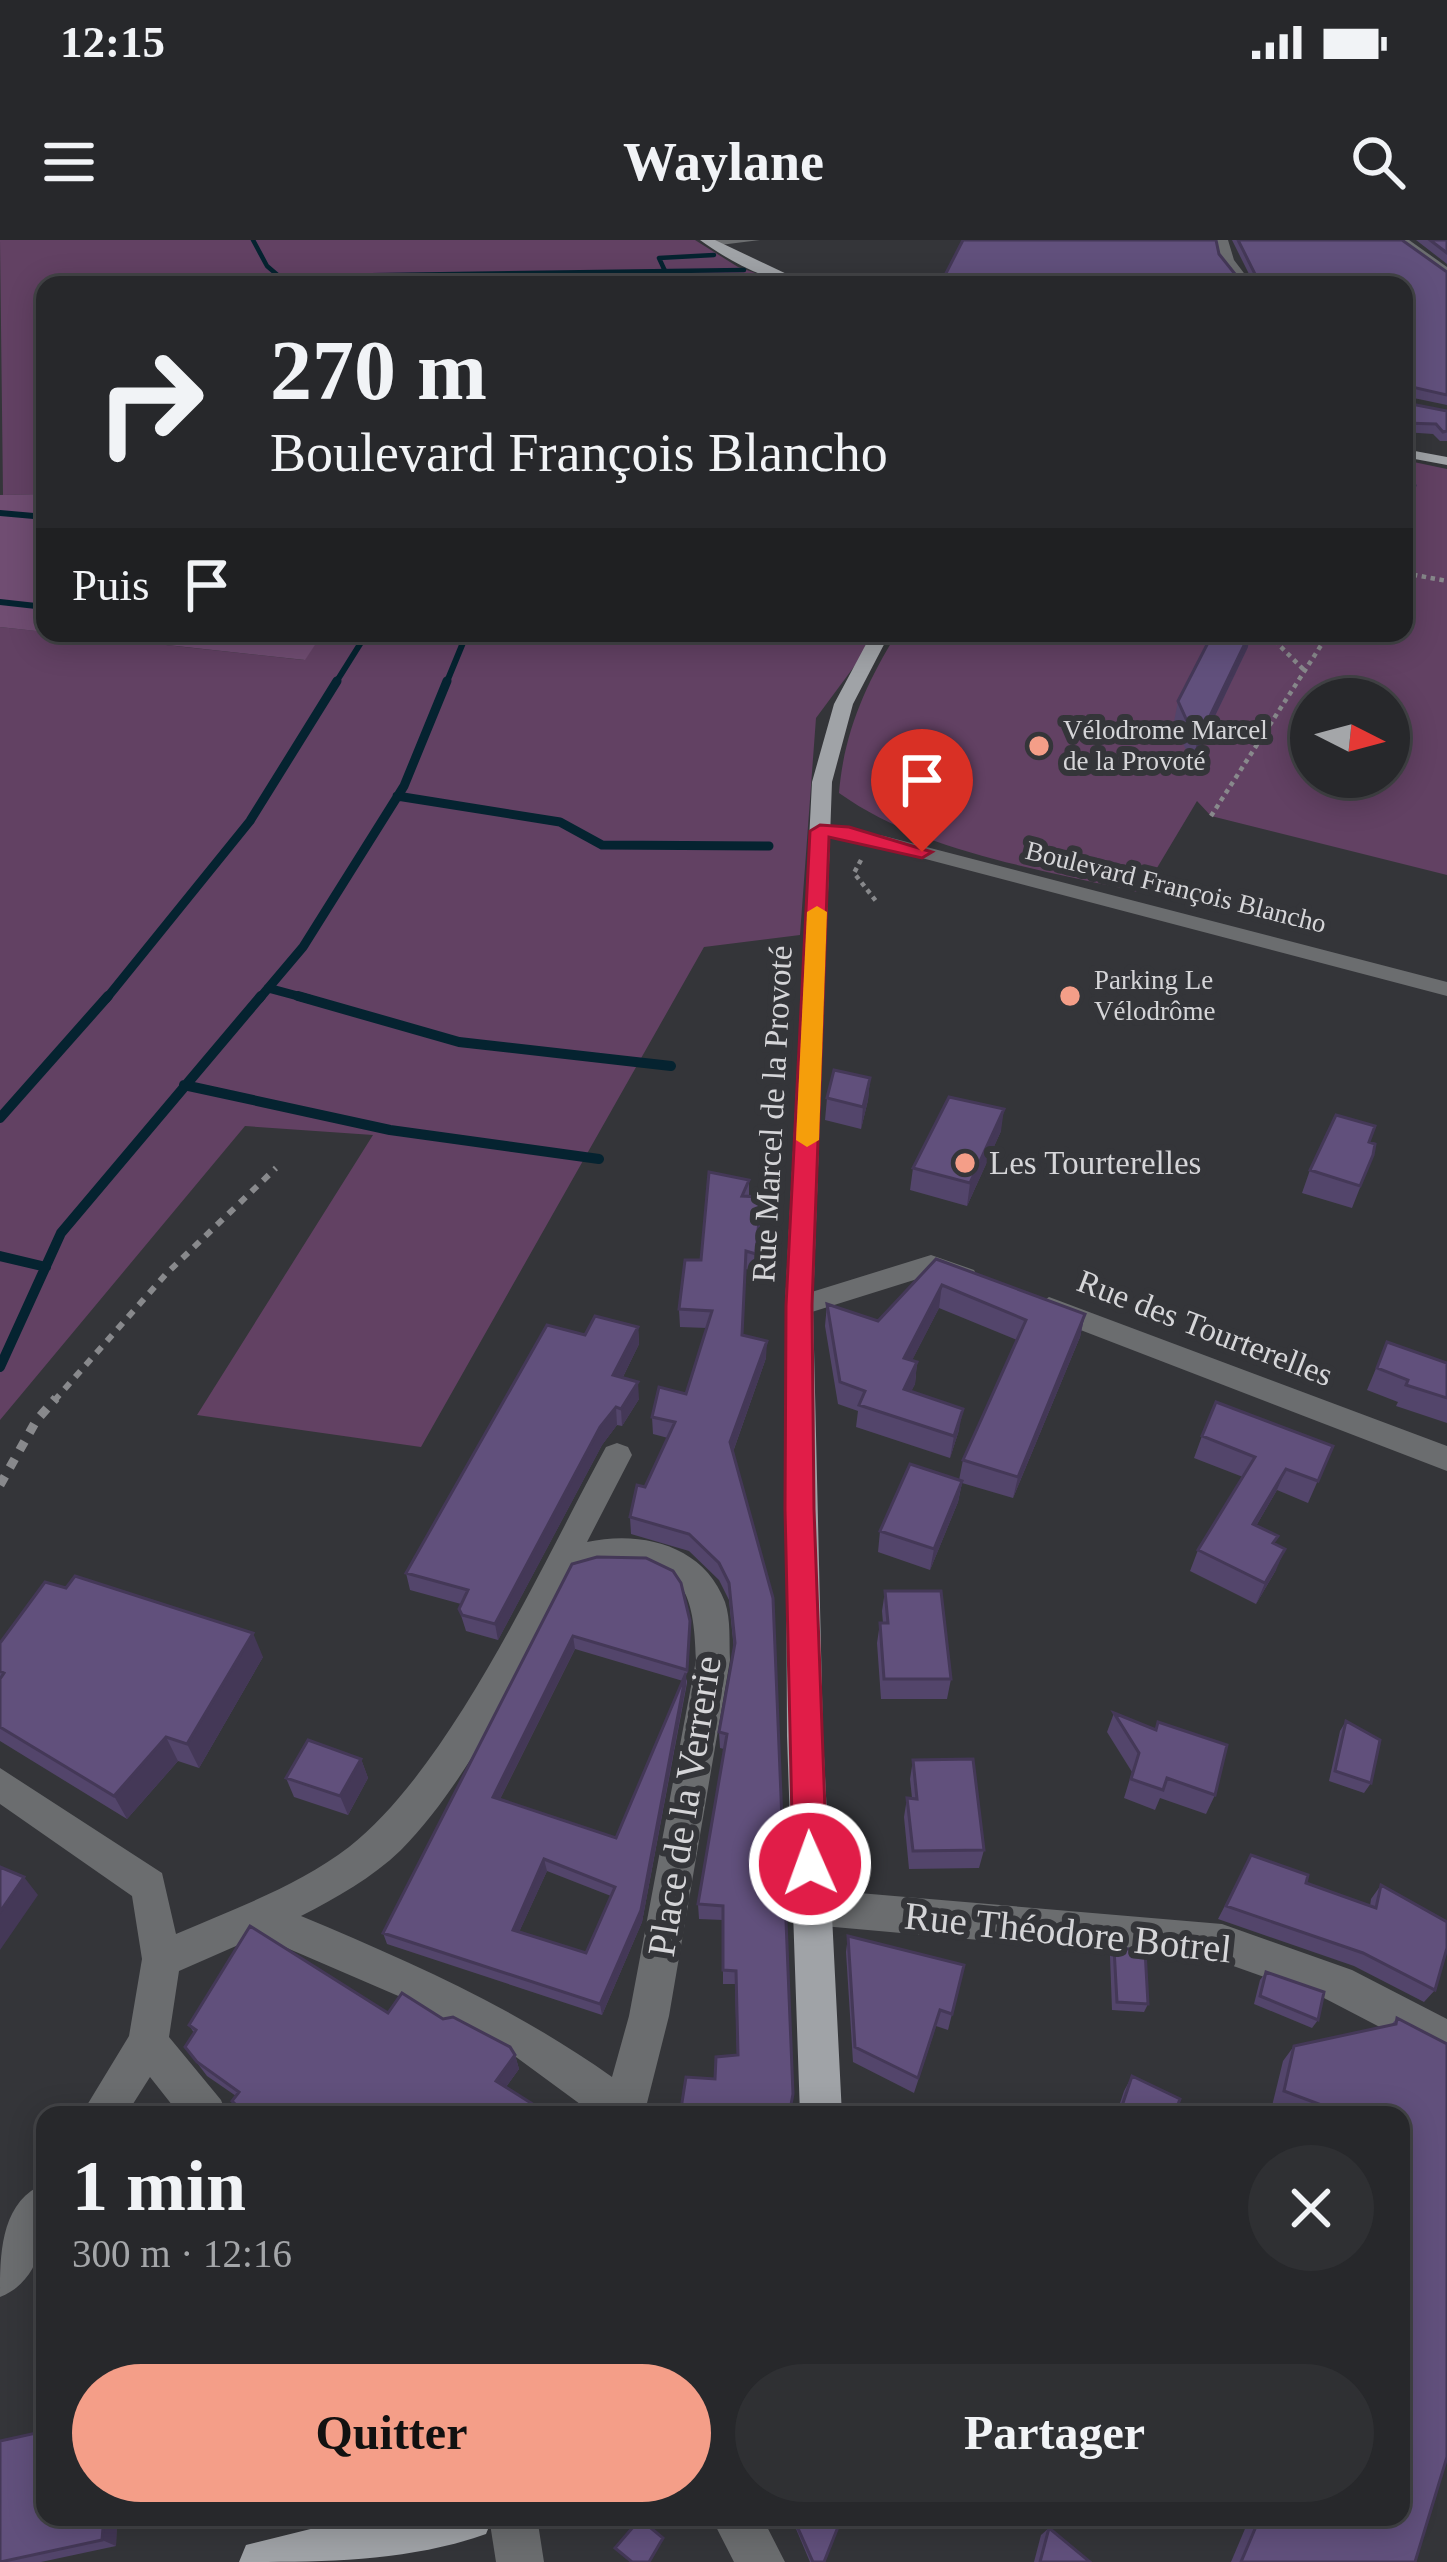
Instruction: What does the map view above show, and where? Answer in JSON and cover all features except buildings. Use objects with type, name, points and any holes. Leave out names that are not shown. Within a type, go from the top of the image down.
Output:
[{"type":"main road","points":[[709,242],[779,276]]},
{"type":"main road","points":[[1413,455],[1447,461]]},
{"type":"main road","name":"Rue Marcel de la Provoté","points":[[821,2106],[800,1509],[799,1306],[822,782],[832,733],[876,642]]},
{"type":"main road","points":[[263,2562],[318,2534],[390,2526]]},
{"type":"street","points":[[709,242],[754,240]]},
{"type":"street","points":[[1222,240],[1228,261],[1240,276]]},
{"type":"street","points":[[1402,240],[1447,273]]},
{"type":"street","name":"Boulevard François Blancho","points":[[820,831],[877,840],[1447,989]]},
{"type":"street","points":[[799,1306],[931,1265],[990,1286]]},
{"type":"street","name":"Rue des Tourterelles","points":[[1030,1300],[1447,1459]]},
{"type":"street","points":[[161,1959],[258,1917],[362,1860],[416,1802],[486,1696],[617,1455]]},
{"type":"street","name":"Place de la Verrerie","points":[[558,1565],[575,1556],[626,1552],[671,1558],[694,1576],[708,1601],[713,1660],[707,1714],[650,2016],[624,2106]]},
{"type":"street","points":[[0,1784],[149,1886],[161,1959],[148,2043],[108,2106]]},
{"type":"street","name":"Rue Théodore Botrel","points":[[812,1907],[1222,1943],[1279,1957],[1374,1998],[1447,2042]]},
{"type":"street","name":"Place de la Verrerie","points":[[258,1917],[436,1994],[530,2043],[614,2106]]},
{"type":"street","points":[[148,2043],[199,2106]]},
{"type":"street","points":[[0,2275],[36,2218]]},
{"type":"street","points":[[514,2526],[520,2562]]},
{"type":"street","points":[[740,2526],[761,2562]]},
{"type":"path","points":[[1413,575],[1447,581]]},
{"type":"path","points":[[1276,642],[1305,671]]},
{"type":"path","points":[[1211,816],[1323,642]]},
{"type":"path","points":[[877,840],[854,873],[877,901]]},
{"type":"path","points":[[0,1485],[36,1420],[166,1274],[276,1168]]},
{"type":"shaded area","points":[[0,240],[695,240],[738,267],[764,276],[36,276],[36,494],[3,495]]},
{"type":"shaded area","name":"Vélodrome Marcel de la Provoté","points":[[1413,462],[1447,469],[1447,875],[1211,816],[1197,801],[1142,893],[984,856],[908,831],[839,793],[858,709],[892,642],[1413,642]]},
{"type":"shaded area","points":[[36,494],[36,631],[0,627],[0,495]]},
{"type":"shaded area","points":[[0,627],[36,631],[36,642],[138,642],[304,660],[317,642],[872,642],[816,718],[800,935],[704,947],[421,1447],[197,1415],[373,1135],[245,1126],[0,1420]]},
{"type":"shaded area","points":[[140,642],[317,642],[305,660]]},
{"type":"waterway","points":[[253,240],[267,266],[279,276]]},
{"type":"waterway","points":[[665,271],[659,258],[714,255]]},
{"type":"waterway","points":[[319,276],[744,270]]},
{"type":"waterway","points":[[0,513],[36,516]]},
{"type":"waterway","points":[[0,602],[36,606]]},
{"type":"waterway","points":[[335,684],[361,642]]},
{"type":"waterway","points":[[446,684],[463,642]]},
{"type":"waterway","points":[[106,999],[250,821],[337,681]]},
{"type":"waterway","points":[[398,796],[447,681]]},
{"type":"waterway","points":[[268,988],[303,947],[398,796]]},
{"type":"waterway","points":[[398,796],[560,822],[602,845],[769,846]]},
{"type":"waterway","points":[[259,999],[268,988]]},
{"type":"waterway","points":[[268,988],[301,997]]},
{"type":"waterway","points":[[0,1118],[108,996]]},
{"type":"waterway","points":[[186,1085],[261,996]]},
{"type":"waterway","points":[[301,997],[309,999]]},
{"type":"waterway","points":[[301,997],[459,1042],[671,1066]]},
{"type":"waterway","points":[[46,1267],[61,1233],[186,1085]]},
{"type":"waterway","points":[[186,1085],[390,1130],[599,1159]]},
{"type":"waterway","points":[[0,1256],[46,1267]]},
{"type":"waterway","points":[[0,1367],[46,1267]]},
{"type":"slow traffic","points":[[807,1140],[817,912]]},
{"type":"place","name":"Vélodrome Marcel de la Provoté","points":[[1039,746]]},
{"type":"place","name":"Parking Le Vélodrôme","points":[[1070,996]]},
{"type":"place","name":"Les Tourterelles","points":[[965,1163]]},
{"type":"route","points":[[810,1864],[799,1306],[820,831],[849,833],[922,852]]}]
